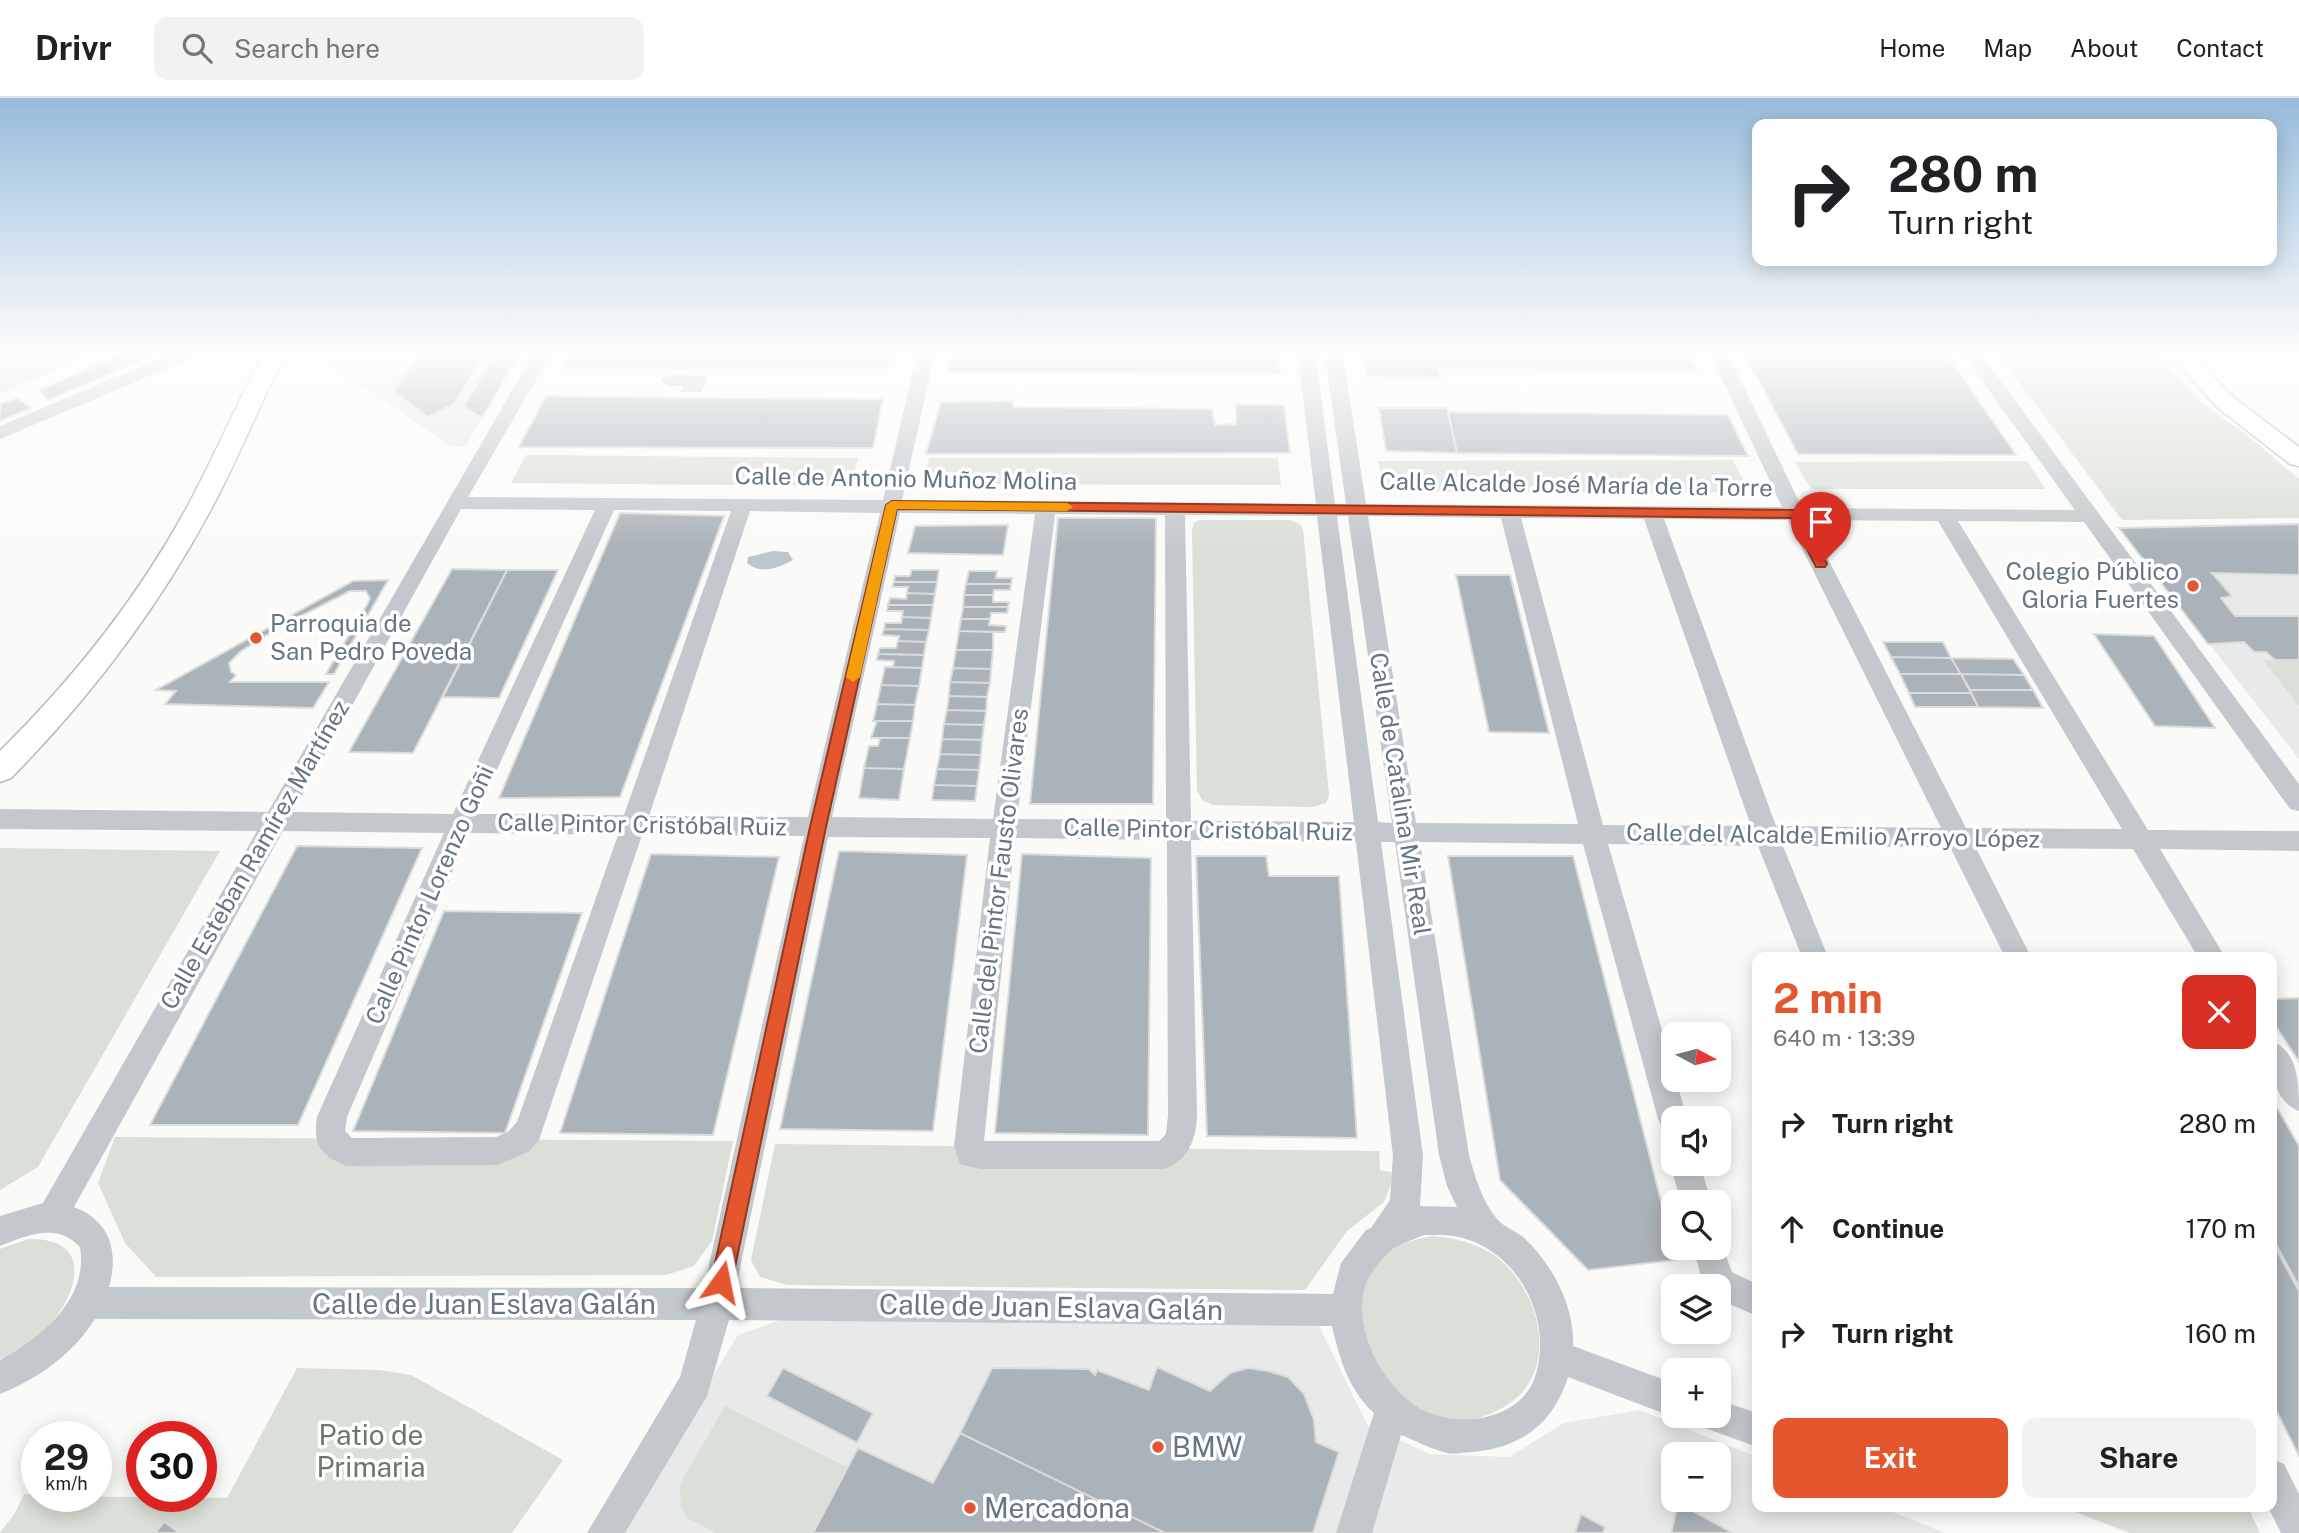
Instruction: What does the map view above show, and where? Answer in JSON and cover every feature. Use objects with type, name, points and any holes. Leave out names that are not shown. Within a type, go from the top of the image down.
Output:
[{"type":"main road","points":[[0,742],[66,673],[131,584],[174,514],[221,416]]},
{"type":"main road","points":[[0,770],[88,674],[154,583],[196,512],[244,416]]},
{"type":"main road","points":[[2243,416],[2299,459]]},
{"type":"main road","points":[[2266,416],[2299,442]]},
{"type":"street","points":[[0,433],[40,416]]},
{"type":"street","name":"Calle Esteban Ramírez Martínez","points":[[52,1217],[505,416]]},
{"type":"street","points":[[614,1530],[695,1384],[716,1304],[818,827],[912,416]]},
{"type":"street","name":"Calle de Catalina Mir Real","points":[[1314,416],[1408,1156],[1405,1205],[1384,1235]]},
{"type":"street","name":"Calle de Catalina Mir Real","points":[[1344,416],[1454,1155],[1462,1185],[1487,1232]]},
{"type":"street","points":[[1749,416],[2016,952]]},
{"type":"street","points":[[2017,416],[2299,802]]},
{"type":"street","name":"Calle de Antonio Muñoz Molina","points":[[454,503],[1358,510]]},
{"type":"street","name":"Calle Pintor Lorenzo Goñi","points":[[608,503],[461,823],[332,1117],[329,1137],[347,1152],[497,1151],[518,1142],[535,1116],[635,825]]},
{"type":"street","points":[[635,825],[743,504]]},
{"type":"street","name":"Calle del Pintor Fausto Olivares","points":[[1046,507],[1004,828],[969,1146],[971,1154],[1164,1155],[1174,1149],[1179,1140],[1182,1087],[1179,830]]},
{"type":"street","points":[[1175,508],[1179,830]]},
{"type":"street","name":"Calle Alcalde José María de la Torre","points":[[1358,510],[2089,516]]},
{"type":"street","points":[[1509,511],[1593,834],[1669,1106]]},
{"type":"street","points":[[1652,512],[1767,836],[1813,952]]},
{"type":"street","points":[[1944,515],[2209,952]]},
{"type":"street","name":"Calle Pintor Cristóbal Ruiz","points":[[0,819],[1367,832]]},
{"type":"street","name":"Calle del Alcalde Emilio Arroyo López","points":[[1367,832],[2299,841]]},
{"type":"street","points":[[2277,1062],[2299,1098]]},
{"type":"street","points":[[0,1231],[24,1221],[52,1217],[75,1222],[91,1234],[99,1252],[97,1277],[86,1304],[60,1337],[43,1352],[0,1377]]},
{"type":"street","points":[[1422,1220],[1444,1220],[1487,1232],[1527,1263],[1542,1284],[1558,1332],[1558,1357],[1553,1376],[1535,1408],[1506,1430],[1468,1438],[1448,1436],[1410,1422],[1392,1409],[1366,1380],[1357,1363],[1346,1327],[1348,1287],[1356,1266],[1368,1249],[1384,1235],[1402,1225],[1422,1220]]},
{"type":"street","points":[[1712,1260],[1719,1283],[1752,1298]]},
{"type":"street","name":"Calle de Juan Eslava Galán","points":[[86,1304],[716,1304],[1345,1310]]},
{"type":"street","points":[[1558,1357],[1661,1396]]},
{"type":"street","points":[[1354,1533],[1392,1409]]},
{"type":"street","points":[[1731,1421],[1752,1428]]},
{"type":"street","points":[[2277,1487],[2299,1533]]},
{"type":"shaded area","points":[[406,416],[483,416],[465,447],[452,447]]},
{"type":"shaded area","name":"Colegio Público Gloria Fuertes","points":[[2299,524],[2299,759],[2119,528]]},
{"type":"shaded area","points":[[773,551],[788,552],[793,560],[776,568],[764,569],[752,567],[747,563],[748,557]]},
{"type":"shaded area","points":[[794,1315],[1316,1320],[1368,1426],[1430,1454],[1509,1457],[1564,1423],[1640,1410],[1661,1418],[1661,1428],[1685,1428],[1720,1442],[1661,1442],[1661,1512],[1731,1512],[1731,1447],[1752,1455],[1752,1512],[1892,1512],[1945,1533],[616,1533],[738,1335]]},
{"type":"green space","points":[[2044,416],[2220,416],[2246,434],[2299,479],[2299,518],[2122,520]]},
{"type":"green space","points":[[526,455],[858,458],[851,486],[511,483]]},
{"type":"green space","points":[[929,458],[1278,458],[1281,485],[924,484]]},
{"type":"green space","points":[[1733,460],[1749,492],[1384,492],[1378,461]]},
{"type":"green space","points":[[2027,461],[2045,489],[1811,489],[1795,462]]},
{"type":"green space","points":[[1199,520],[1290,520],[1300,524],[1303,530],[1329,795],[1326,803],[1312,807],[1213,805],[1202,800],[1197,790],[1192,531],[1194,523]]},
{"type":"green space","points":[[2263,660],[2299,660],[2299,706]]},
{"type":"green space","points":[[0,848],[220,851],[38,1167],[0,1190]]},
{"type":"green space","points":[[115,1137],[733,1141],[712,1241],[694,1266],[666,1275],[156,1277],[125,1243],[98,1183]]},
{"type":"green space","points":[[775,1144],[1379,1151],[1380,1170],[1395,1173],[1384,1202],[1347,1231],[1305,1290],[787,1285],[760,1277],[751,1260]]},
{"type":"green space","points":[[1433,1236],[1467,1242],[1498,1258],[1524,1290],[1538,1329],[1539,1350],[1535,1369],[1526,1387],[1511,1402],[1470,1420],[1431,1414],[1398,1391],[1374,1358],[1362,1320],[1366,1282],[1388,1253]]},
{"type":"green space","points":[[28,1239],[49,1241],[64,1247],[72,1257],[75,1270],[72,1285],[67,1300],[46,1329],[24,1346],[0,1359],[0,1249]]},
{"type":"green space","name":"Patio de Primaria","points":[[297,1368],[379,1370],[411,1375],[563,1460],[512,1533],[180,1533],[165,1522],[155,1533],[0,1533],[21,1500],[21,1512],[112,1512],[112,1497],[126,1497],[126,1512],[217,1512],[217,1498],[227,1498]]},
{"type":"green space","points":[[725,1406],[847,1467],[813,1533],[716,1533],[687,1518],[681,1508],[680,1484]]},
{"type":"green space","points":[[2075,1512],[2250,1512],[2260,1533],[2130,1533]]},
{"type":"building","points":[[535,416],[880,416],[873,448],[519,447]]},
{"type":"building","points":[[937,416],[1213,416],[1215,425],[1236,424],[1236,416],[1285,416],[1290,453],[926,454]]},
{"type":"building","points":[[1380,416],[1449,416],[1457,453],[1386,451]]},
{"type":"building","points":[[1449,416],[1728,416],[1748,456],[1457,453]]},
{"type":"building","points":[[1778,416],[1989,416],[2016,455],[1798,454]]},
{"type":"building","points":[[620,513],[724,516],[620,797],[499,798]]},
{"type":"building","points":[[1058,518],[1156,518],[1153,804],[1030,804]]},
{"type":"building","name":"Colegio Público Gloria Fuertes","points":[[2299,524],[2299,575],[2212,573],[2232,596],[2221,598],[2235,616],[2299,616],[2299,660],[2275,660],[2266,652],[2254,652],[2244,642],[2208,644],[2119,528]]},
{"type":"building","points":[[1008,525],[1003,555],[908,553],[915,526]]},
{"type":"building","points":[[452,569],[507,570],[413,753],[349,752]]},
{"type":"building","points":[[507,570],[558,570],[499,698],[443,697]]},
{"type":"building","points":[[912,570],[939,570],[937,582],[894,582],[895,576],[910,576]]},
{"type":"building","points":[[969,571],[997,571],[996,578],[1012,578],[1011,584],[966,584]]},
{"type":"building","points":[[1456,575],[1510,575],[1549,733],[1489,732]]},
{"type":"building","name":"Parroquia de San Pedro Poveda","points":[[388,580],[334,674],[326,674],[368,603],[370,598],[366,591],[350,591],[283,625],[241,651],[229,663],[231,672],[236,675],[230,682],[329,682],[313,708],[165,704],[176,691],[156,690],[353,581]]},
{"type":"building","points":[[894,582],[937,582],[935,594],[907,593],[908,587],[892,587]]},
{"type":"building","points":[[966,584],[1011,584],[1010,590],[994,590],[993,595],[964,595]]},
{"type":"building","points":[[907,593],[935,594],[933,605],[888,605],[890,598],[906,599]]},
{"type":"building","points":[[964,595],[993,595],[993,602],[1009,602],[1008,607],[963,607]]},
{"type":"building","points":[[888,605],[933,605],[931,618],[902,617],[903,611],[887,611]]},
{"type":"building","points":[[963,607],[1008,607],[1007,613],[991,613],[990,619],[961,619]]},
{"type":"building","points":[[902,617],[931,618],[929,630],[884,629],[885,623],[901,623]]},
{"type":"building","points":[[961,619],[990,619],[989,625],[1006,626],[1005,632],[959,631]]},
{"type":"building","points":[[884,629],[929,630],[926,642],[898,641],[899,636],[882,635]]},
{"type":"building","points":[[959,631],[993,632],[993,650],[956,650]]},
{"type":"building","points":[[2094,634],[2154,636],[2215,728],[2155,726]]},
{"type":"building","points":[[898,641],[926,642],[924,655],[878,654],[880,648],[896,648]]},
{"type":"building","points":[[1883,642],[1943,642],[1951,658],[1891,657]]},
{"type":"building","points":[[956,650],[993,650],[991,669],[953,668]]},
{"type":"building","points":[[878,654],[924,655],[922,668],[893,667],[894,661],[877,660]]},
{"type":"building","points":[[1891,657],[1951,658],[1961,674],[1900,674]]},
{"type":"building","points":[[1951,658],[2013,659],[2024,675],[1961,674]]},
{"type":"building","points":[[885,667],[922,668],[919,686],[881,685]]},
{"type":"building","points":[[953,668],[991,669],[990,683],[950,682]]},
{"type":"building","points":[[1900,674],[1961,674],[1971,693],[1909,693]]},
{"type":"building","points":[[1961,674],[2024,675],[2033,690],[1970,690]]},
{"type":"building","points":[[950,682],[990,683],[987,697],[949,696]]},
{"type":"building","points":[[881,685],[919,686],[915,705],[877,704]]},
{"type":"building","points":[[1970,690],[2033,690],[2043,708],[1978,707]]},
{"type":"building","points":[[1909,693],[1971,693],[1978,707],[1915,707]]},
{"type":"building","points":[[949,696],[987,697],[986,711],[947,710]]},
{"type":"building","points":[[877,704],[915,705],[913,721],[873,721]]},
{"type":"building","points":[[947,710],[986,711],[984,725],[944,724]]},
{"type":"building","points":[[877,721],[913,721],[910,738],[871,738]]},
{"type":"building","points":[[944,724],[984,725],[982,740],[942,739]]},
{"type":"building","points":[[880,738],[910,738],[904,769],[864,768],[869,746],[878,746]]},
{"type":"building","points":[[942,739],[982,740],[981,755],[940,754]]},
{"type":"building","points":[[940,754],[981,755],[979,770],[937,769]]},
{"type":"building","points":[[864,768],[904,769],[899,800],[859,798]]},
{"type":"building","points":[[937,769],[979,770],[977,786],[934,785]]},
{"type":"building","points":[[934,785],[977,786],[975,801],[932,800]]},
{"type":"building","points":[[297,846],[422,848],[298,1125],[150,1125]]},
{"type":"building","points":[[839,851],[967,855],[933,1131],[780,1129]]},
{"type":"building","points":[[651,854],[779,857],[713,1135],[560,1133]]},
{"type":"building","points":[[1022,854],[1151,858],[1148,1135],[995,1133]]},
{"type":"building","points":[[1196,856],[1266,856],[1269,876],[1339,876],[1357,1138],[1207,1136]]},
{"type":"building","points":[[1448,856],[1573,856],[1661,1201],[1661,1260],[1676,1260],[1588,1270],[1500,1180]]},
{"type":"building","points":[[444,911],[582,913],[505,1133],[353,1131]]},
{"type":"building","points":[[2299,998],[2299,1062],[2277,1028],[2277,999]]},
{"type":"building","points":[[2277,1108],[2299,1146],[2299,1287],[2277,1246]]},
{"type":"building","points":[[2277,1250],[2299,1291],[2299,1456],[2277,1412]]},
{"type":"building","name":"BMW","points":[[1157,1367],[1210,1391],[1230,1373],[1248,1368],[1268,1371],[1288,1377],[1304,1394],[1314,1420],[1316,1442],[1339,1452],[1313,1533],[1165,1533],[960,1433],[992,1368],[1089,1369],[1095,1375],[1097,1370],[1149,1390]]},
{"type":"building","points":[[783,1368],[873,1413],[857,1443],[767,1396]]},
{"type":"building","name":"Mercadona","points":[[960,1433],[1165,1533],[813,1533],[858,1448],[933,1483]]},
{"type":"building","points":[[1676,1512],[1694,1512],[1733,1533],[1671,1533]]},
{"type":"building","points":[[1581,1514],[1605,1527],[1603,1533],[1575,1533]]},
{"type":"building","points":[[164,1522],[180,1533],[155,1533]]},
{"type":"slow traffic","points":[[853,677],[892,505],[1067,507]]},
{"type":"place","name":"Colegio Público Gloria Fuertes","points":[[2193,586]]},
{"type":"place","name":"Parroquia de San Pedro Poveda","points":[[256,638]]},
{"type":"place","name":"BMW","points":[[1158,1447]]},
{"type":"place","name":"Mercadona","points":[[970,1508]]},
{"type":"route","points":[[721,1282],[818,827],[892,505],[1796,514],[1821,564]]}]
